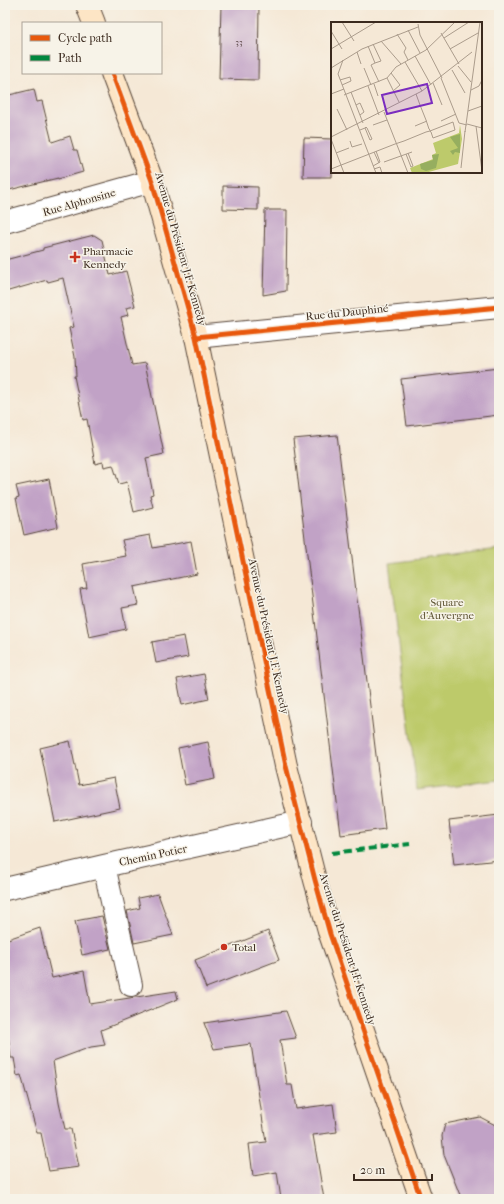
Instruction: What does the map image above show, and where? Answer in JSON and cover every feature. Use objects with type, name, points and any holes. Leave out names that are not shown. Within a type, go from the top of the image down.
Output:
[{"type":"street","points":[[87,5],[94,22]]},
{"type":"street","name":"Avenue du Président J.F. Kennedy","points":[[112,74],[152,181],[196,337],[285,758],[315,880],[330,934],[420,1199]]},
{"type":"street","name":"Rue Alphonsine","points":[[5,222],[152,181]]},
{"type":"street","name":"Rue du Dauphiné","points":[[196,337],[499,307]]},
{"type":"street","name":"Chemin Potier","points":[[5,889],[301,822]]},
{"type":"street","points":[[104,866],[131,985]]},
{"type":"green space","name":"Square d'Auvergne","points":[[499,549],[499,780],[417,790],[389,563]]},
{"type":"building","points":[[221,5],[259,5],[258,80],[219,79]]},
{"type":"building","points":[[34,89],[37,102],[42,101],[52,142],[70,136],[74,150],[77,150],[83,172],[5,191],[5,96]]},
{"type":"building","points":[[304,138],[331,139],[332,177],[303,177]]},
{"type":"building","points":[[223,186],[258,187],[258,210],[223,209]]},
{"type":"building","points":[[265,210],[287,210],[286,291],[263,295]]},
{"type":"building","points":[[94,235],[102,240],[110,275],[126,271],[135,306],[126,308],[128,315],[121,317],[132,365],[145,363],[164,454],[146,458],[153,494],[150,495],[153,507],[134,512],[127,482],[119,484],[113,465],[104,467],[103,462],[95,464],[87,419],[83,420],[74,376],[76,376],[75,357],[69,328],[74,327],[63,278],[48,282],[47,280],[5,292],[5,260],[43,250],[43,248]]},
{"type":"building","points":[[499,368],[499,415],[407,426],[401,379]]},
{"type":"building","points":[[337,435],[385,829],[341,835],[293,439]]},
{"type":"building","points":[[49,479],[58,527],[24,535],[16,498],[19,497],[16,486]]},
{"type":"building","points":[[150,535],[153,548],[191,541],[197,574],[134,587],[138,605],[122,608],[126,629],[89,637],[80,589],[87,588],[83,564],[126,556],[122,540]]},
{"type":"building","points":[[184,636],[188,657],[156,663],[152,642]]},
{"type":"building","points":[[204,674],[209,699],[182,705],[177,679]]},
{"type":"building","points":[[70,741],[79,785],[114,778],[120,808],[55,822],[40,748]]},
{"type":"building","points":[[208,742],[215,779],[185,785],[178,748]]},
{"type":"building","points":[[499,815],[499,860],[454,865],[449,821]]},
{"type":"building","points":[[158,894],[173,935],[134,943],[127,911],[140,908],[138,898]]},
{"type":"building","points":[[102,916],[110,949],[82,955],[75,921]]},
{"type":"building","points":[[40,928],[52,978],[84,971],[90,1004],[176,991],[178,999],[101,1030],[105,1045],[91,1047],[53,1061],[59,1103],[65,1129],[71,1129],[79,1167],[49,1171],[41,1133],[37,1133],[21,1075],[17,1076],[14,1058],[11,1058],[5,1012],[5,940]]},
{"type":"building","points":[[268,931],[279,960],[206,988],[195,960]]},
{"type":"building","points":[[286,1011],[296,1038],[280,1040],[287,1085],[292,1085],[296,1109],[333,1104],[337,1132],[313,1135],[324,1199],[281,1199],[277,1172],[253,1176],[249,1144],[266,1142],[251,1044],[214,1049],[204,1023]]},
{"type":"building","points":[[480,1117],[499,1127],[499,1199],[469,1199],[460,1195],[444,1155],[442,1136],[445,1124]]},
{"type":"marked path","points":[[332,853],[410,844]]},
{"type":"cycle path","points":[[112,74],[152,181],[196,337],[286,766],[315,880],[330,934],[421,1199]]},
{"type":"cycle path","points":[[196,337],[499,307]]},
{"type":"place","name":"Pharmacie Kennedy","points":[[75,257]]},
{"type":"place","name":"Total","points":[[224,947]]}]
